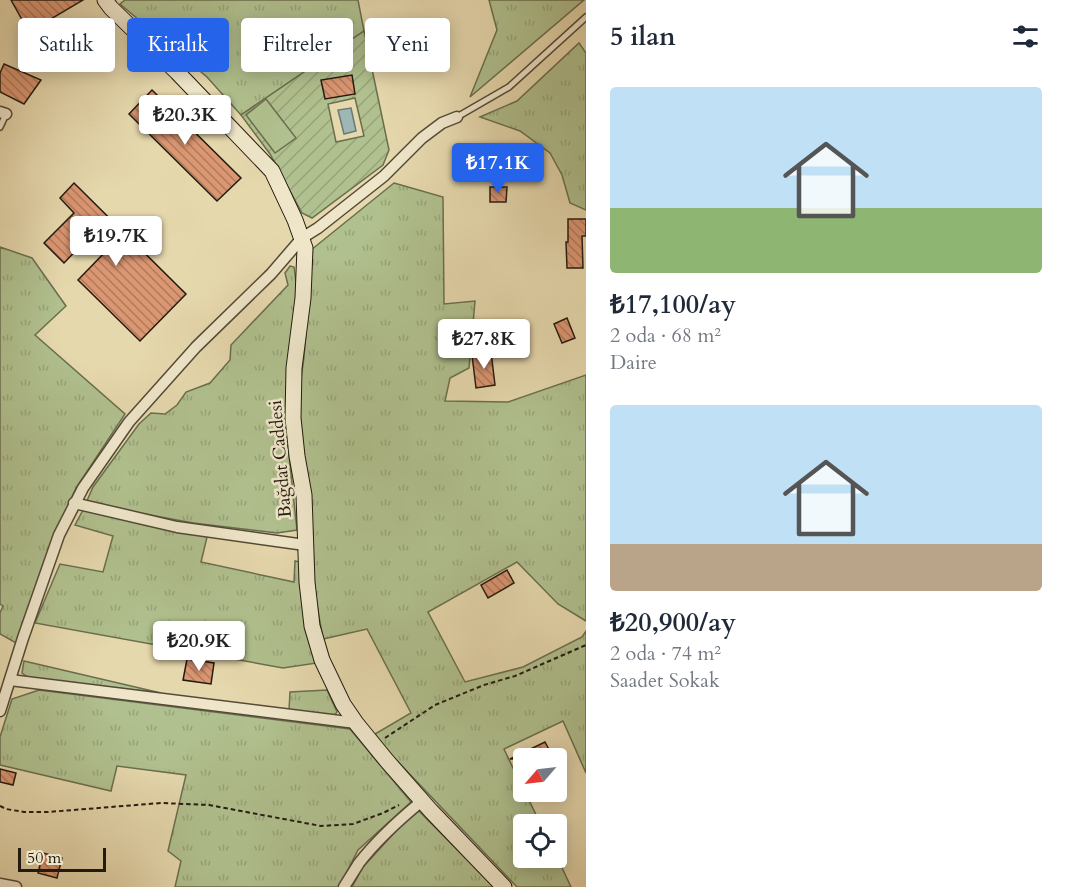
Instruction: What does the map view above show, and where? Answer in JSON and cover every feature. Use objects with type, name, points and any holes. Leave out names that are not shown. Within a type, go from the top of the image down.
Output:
[{"type":"street","name":"Bağdat Caddesi","points":[[105,0],[272,171],[287,202],[305,248],[304,288],[294,368],[293,418],[304,495],[307,582],[312,626],[322,660],[343,704],[356,723],[420,798],[504,887]]},
{"type":"street","points":[[0,711],[3,691],[10,680],[59,535],[74,504],[95,470],[129,422],[196,347],[271,274],[302,238],[384,176],[422,138],[442,123],[458,117]]},
{"type":"street","points":[[74,504],[177,527],[305,545]]},
{"type":"street","points":[[10,680],[356,723]]},
{"type":"street","points":[[344,887],[359,863],[420,798]]},
{"type":"street","points":[[0,884],[16,887]]},
{"type":"lane","points":[[458,117],[509,87],[586,16]]},
{"type":"lane","points":[[0,127],[3,113]]},
{"type":"path","points":[[374,745],[435,705],[484,685],[515,676],[586,645]]},
{"type":"path","points":[[0,806],[24,812],[48,812],[161,803],[209,805],[321,826],[353,824],[420,798]]},
{"type":"green space","points":[[125,0],[358,0],[364,31],[353,39],[353,18],[241,18],[241,72],[304,72],[241,115],[201,72],[229,72],[229,18],[137,18],[120,4]]},
{"type":"green space","points":[[489,0],[584,0],[470,97],[497,30]]},
{"type":"green space","points":[[364,31],[365,72],[373,72],[389,150],[383,165],[312,218],[302,213],[270,154],[241,115],[304,72],[353,72],[353,39]],"holes":[[[355,98],[364,136],[336,142],[328,104]]]},
{"type":"green space","points":[[579,43],[586,53],[586,210],[570,203],[562,175],[550,153],[520,131],[480,117],[517,101]]},
{"type":"green space","points":[[266,99],[296,138],[275,153],[246,115]]},
{"type":"green space","points":[[394,183],[443,197],[444,304],[475,301],[469,368],[450,378],[445,401],[508,402],[586,375],[586,621],[558,604],[517,562],[428,612],[465,682],[523,667],[582,637],[586,631],[586,773],[563,721],[504,749],[513,768],[513,802],[530,802],[536,814],[513,814],[513,868],[562,868],[571,887],[517,887],[384,747],[375,734],[411,713],[367,629],[323,639],[315,594],[311,498],[300,435],[298,403],[304,357],[311,250]]},
{"type":"green space","points":[[0,247],[32,258],[66,306],[35,335],[125,414],[76,488],[55,534],[16,643],[0,634],[0,613],[3,606],[0,604]]},
{"type":"green space","points":[[290,266],[294,267],[297,289],[289,359],[286,427],[297,530],[277,533],[193,523],[86,503],[93,487],[139,424],[151,413],[165,414],[177,405],[186,392],[210,383],[230,360],[231,345],[288,285],[285,273]]},
{"type":"green space","points":[[83,510],[208,533],[201,562],[294,582],[295,561],[300,562],[306,626],[317,663],[283,668],[35,623],[60,564],[103,572],[113,536],[75,525]]},
{"type":"green space","points":[[24,661],[161,693],[29,678],[22,673]]},
{"type":"green space","points":[[39,690],[350,729],[411,802],[358,850],[339,887],[175,887],[181,861],[168,851],[186,775],[117,766],[111,791],[0,765],[0,737],[12,699]]},
{"type":"green space","points":[[327,690],[337,712],[333,717],[289,710],[290,692]]},
{"type":"green space","points":[[419,811],[494,887],[352,887],[363,867],[407,819]]},
{"type":"water","points":[[351,108],[356,131],[344,134],[338,110]]},
{"type":"building","points":[[11,0],[83,0],[53,18],[21,18]]},
{"type":"building","points":[[4,64],[41,80],[24,104],[0,92],[0,73]]},
{"type":"building","points":[[352,75],[355,94],[325,99],[321,80]]},
{"type":"building","points":[[152,90],[241,178],[217,201],[129,114]]},
{"type":"building","points":[[74,183],[186,294],[140,341],[78,280],[109,248],[93,233],[64,263],[44,243],[74,213],[60,198]]},
{"type":"building","points":[[490,187],[507,187],[506,202],[490,202]]},
{"type":"building","points":[[568,219],[586,219],[586,236],[582,236],[583,268],[567,268]]},
{"type":"building","points":[[567,318],[575,338],[562,343],[554,324]]},
{"type":"building","points":[[491,352],[495,385],[476,388],[472,355]]},
{"type":"building","points":[[507,570],[514,583],[488,598],[481,585]]},
{"type":"building","points":[[187,659],[214,663],[211,684],[183,680]]},
{"type":"building","points":[[545,742],[548,748],[533,748]]},
{"type":"building","points":[[0,769],[16,773],[13,785],[0,782]]},
{"type":"building","points":[[43,853],[62,858],[57,878],[38,873]]}]
